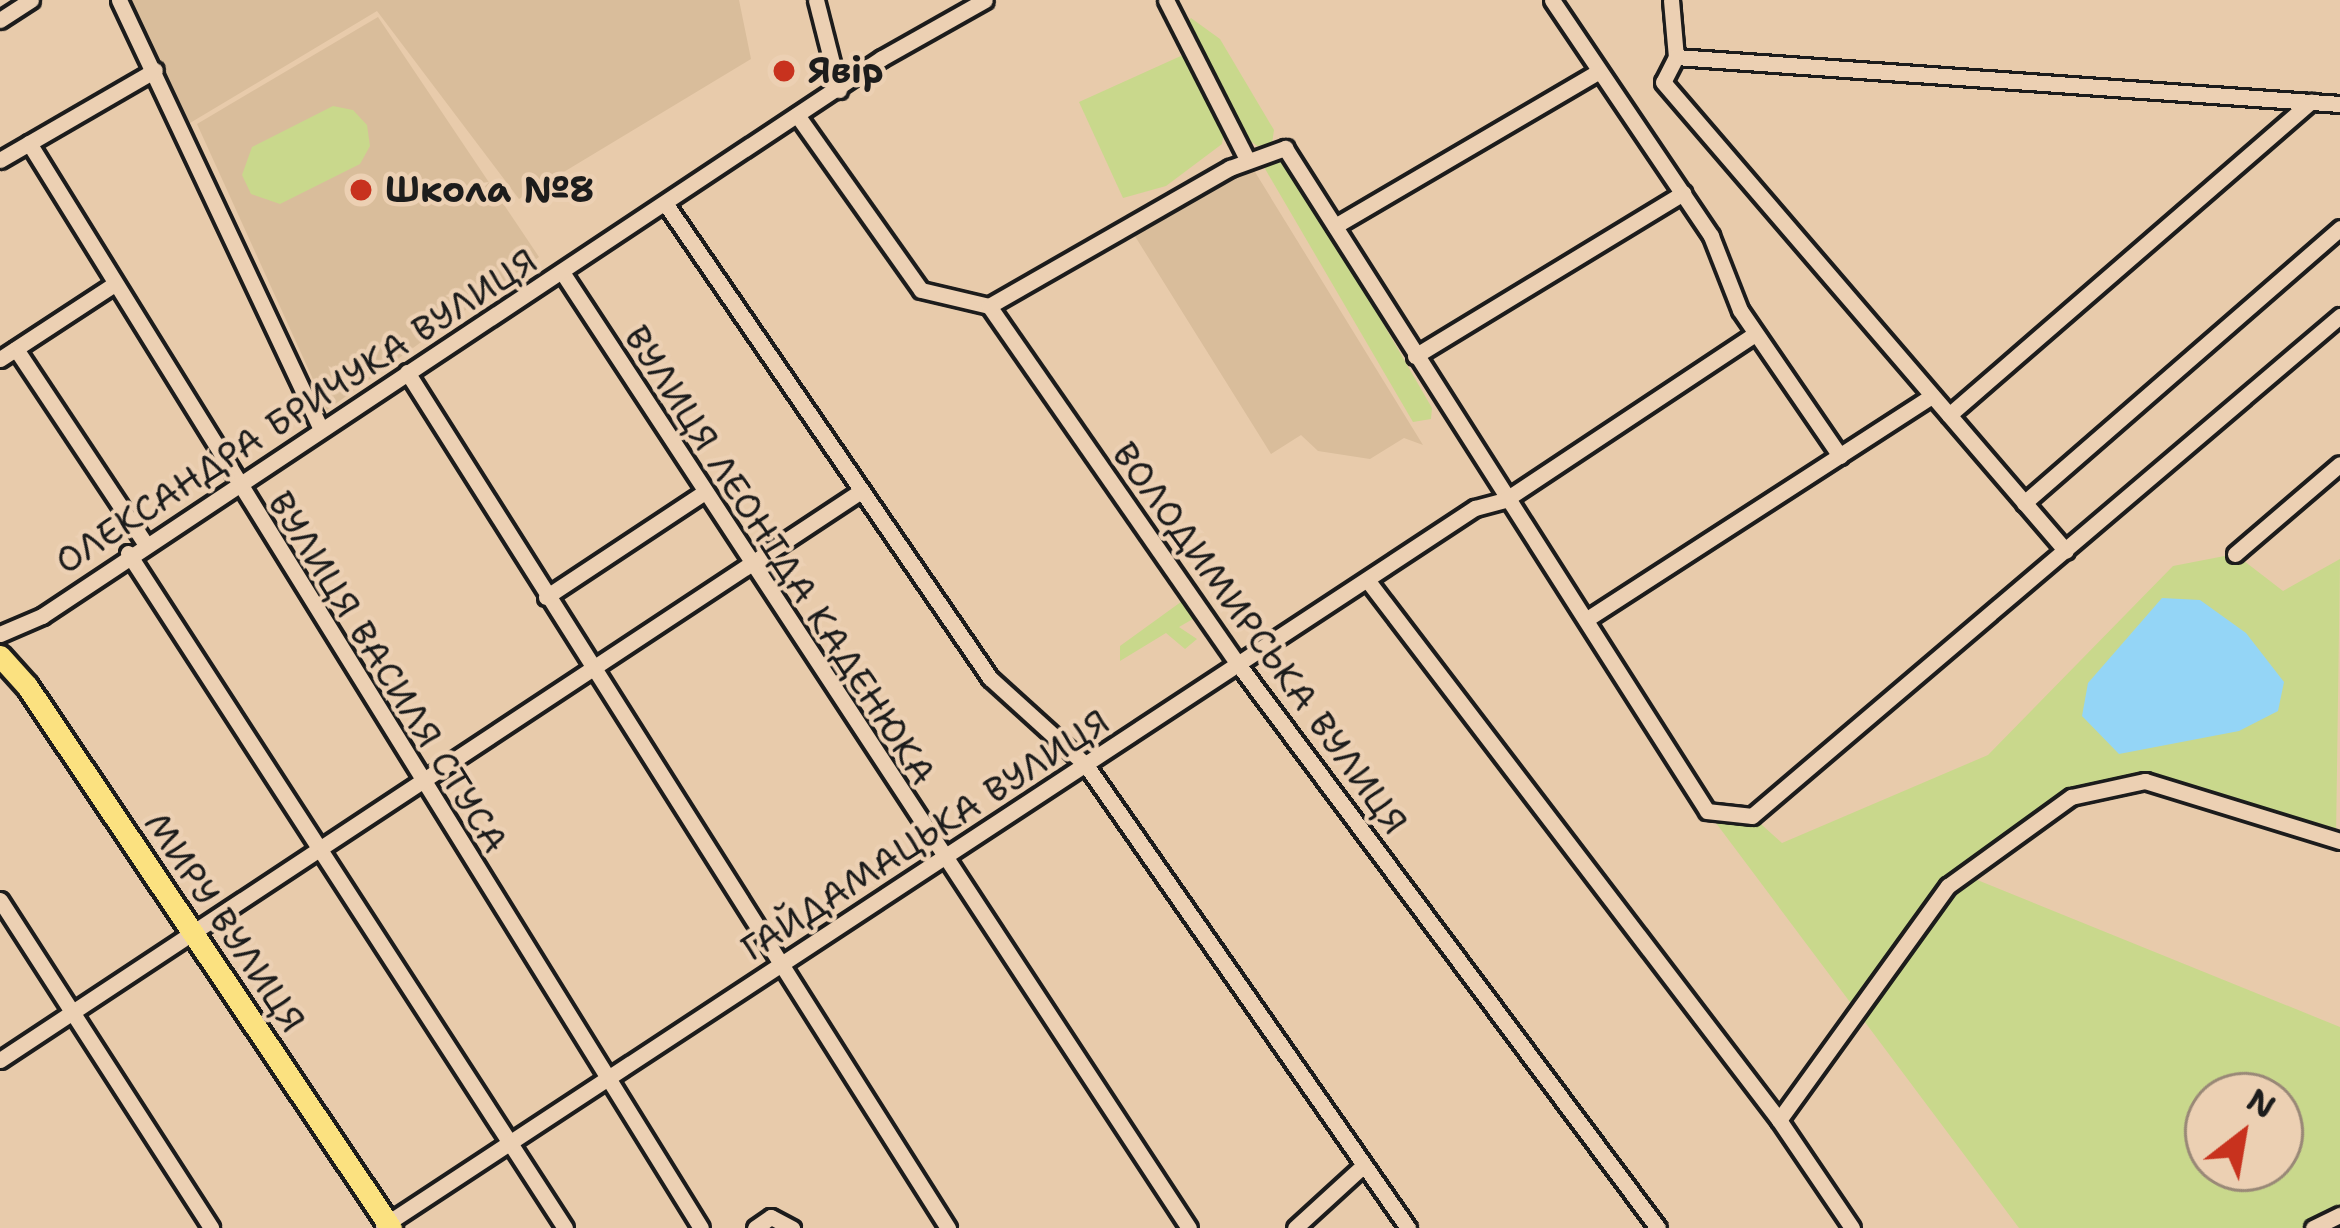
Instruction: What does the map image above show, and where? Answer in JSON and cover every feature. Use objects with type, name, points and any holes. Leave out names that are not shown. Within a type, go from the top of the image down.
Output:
[{"type":"main road","name":"МИРУ ВУЛИЦЯ","points":[[0,656],[195,935],[386,1226]]},
{"type":"street","points":[[0,20],[31,0]]},
{"type":"street","points":[[119,0],[320,427]]},
{"type":"street","points":[[816,0],[839,90]]},
{"type":"street","name":"ОЛЕКСАНДРА БРИЧУКА ВУЛИЦЯ","points":[[0,634],[42,616],[144,542],[797,115],[986,0]]},
{"type":"street","points":[[1166,0],[1247,159]]},
{"type":"street","points":[[1552,0],[1596,73],[1683,193],[1755,334],[1840,456]]},
{"type":"street","points":[[1671,0],[1676,58],[1663,82],[2066,551]]},
{"type":"street","points":[[1676,58],[2340,104]]},
{"type":"street","points":[[0,160],[155,70]]},
{"type":"street","points":[[1335,226],[1596,73]]},
{"type":"street","points":[[1949,415],[2311,101]]},
{"type":"street","points":[[797,115],[921,290],[989,306],[1247,159],[1285,148],[1707,812],[1752,816],[2340,316]]},
{"type":"street","name":"ВУЛИЦЯ ВАСИЛЯ СТУСА","points":[[29,143],[422,786],[701,1228]]},
{"type":"street","points":[[1415,356],[1683,193]]},
{"type":"street","points":[[665,203],[998,688],[1086,766],[1408,1228]]},
{"type":"street","points":[[2024,503],[2340,228]]},
{"type":"street","name":"ВУЛИЦЯ ЛЕОНІДА КАДЕНЮКА","points":[[562,272],[748,566],[1189,1228]]},
{"type":"street","points":[[0,358],[112,285]]},
{"type":"street","name":"ВОЛОДИМИРСЬКА ВУЛИЦЯ","points":[[989,306],[1238,664],[1658,1228]]},
{"type":"street","name":"ГАЙДАМАЦЬКА ВУЛИЦЯ","points":[[386,1226],[610,1084],[940,858],[1475,508],[1505,500],[1755,334]]},
{"type":"street","points":[[16,349],[144,542]]},
{"type":"street","points":[[407,372],[778,966],[948,1228]]},
{"type":"street","points":[[1587,620],[1932,396]]},
{"type":"street","points":[[2235,554],[2340,464]]},
{"type":"street","points":[[0,1060],[422,786],[861,490]]},
{"type":"street","points":[[546,597],[703,493]]},
{"type":"street","points":[[128,553],[565,1228]]},
{"type":"street","points":[[1368,581],[1779,1120],[1852,1228]]},
{"type":"street","points":[[1779,1120],[1964,875],[2071,797],[2145,782],[2339,835]]},
{"type":"street","points":[[0,900],[212,1228]]},
{"type":"street","points":[[1295,1228],[1364,1165]]},
{"type":"street","points":[[2313,1228],[2340,1215]]},
{"type":"street","points":[[755,1228],[771,1217],[792,1228]]},
{"type":"shaded area","points":[[127,0],[739,0],[751,59],[519,199],[377,11],[190,123]]},
{"type":"shaded area","name":"Школа №8","points":[[378,17],[539,257],[327,410],[197,124]]},
{"type":"shaded area","points":[[1247,159],[1423,445],[1404,438],[1370,459],[1318,451],[1301,435],[1271,454],[1128,225]]},
{"type":"green space","points":[[1191,18],[1220,39],[1274,130],[1272,144],[1257,146],[1245,137],[1182,27]]},
{"type":"green space","points":[[1183,55],[1224,131],[1222,144],[1166,186],[1123,198],[1079,102]]},
{"type":"green space","points":[[333,106],[353,110],[367,125],[370,146],[360,164],[280,204],[251,194],[242,175],[252,147]]},
{"type":"green space","points":[[1277,156],[1309,195],[1432,408],[1431,419],[1413,422],[1264,167]]},
{"type":"green space","points":[[2235,554],[2283,591],[2340,559],[2336,839],[2145,781],[2071,797],[1965,875],[2340,1027],[2340,1215],[2313,1228],[2019,1228],[1707,811],[1752,816],[1782,843],[1988,755],[2173,566]]},
{"type":"green space","points":[[1185,599],[1198,616],[1179,627],[1197,639],[1185,649],[1166,633],[1120,661],[1120,646]]},
{"type":"water","points":[[2162,598],[2200,600],[2246,633],[2284,682],[2278,711],[2239,731],[2119,754],[2082,716],[2088,683]]},
{"type":"place","name":"Явiр","points":[[784,71]]},
{"type":"place","name":"Школа №8","points":[[361,190]]}]
